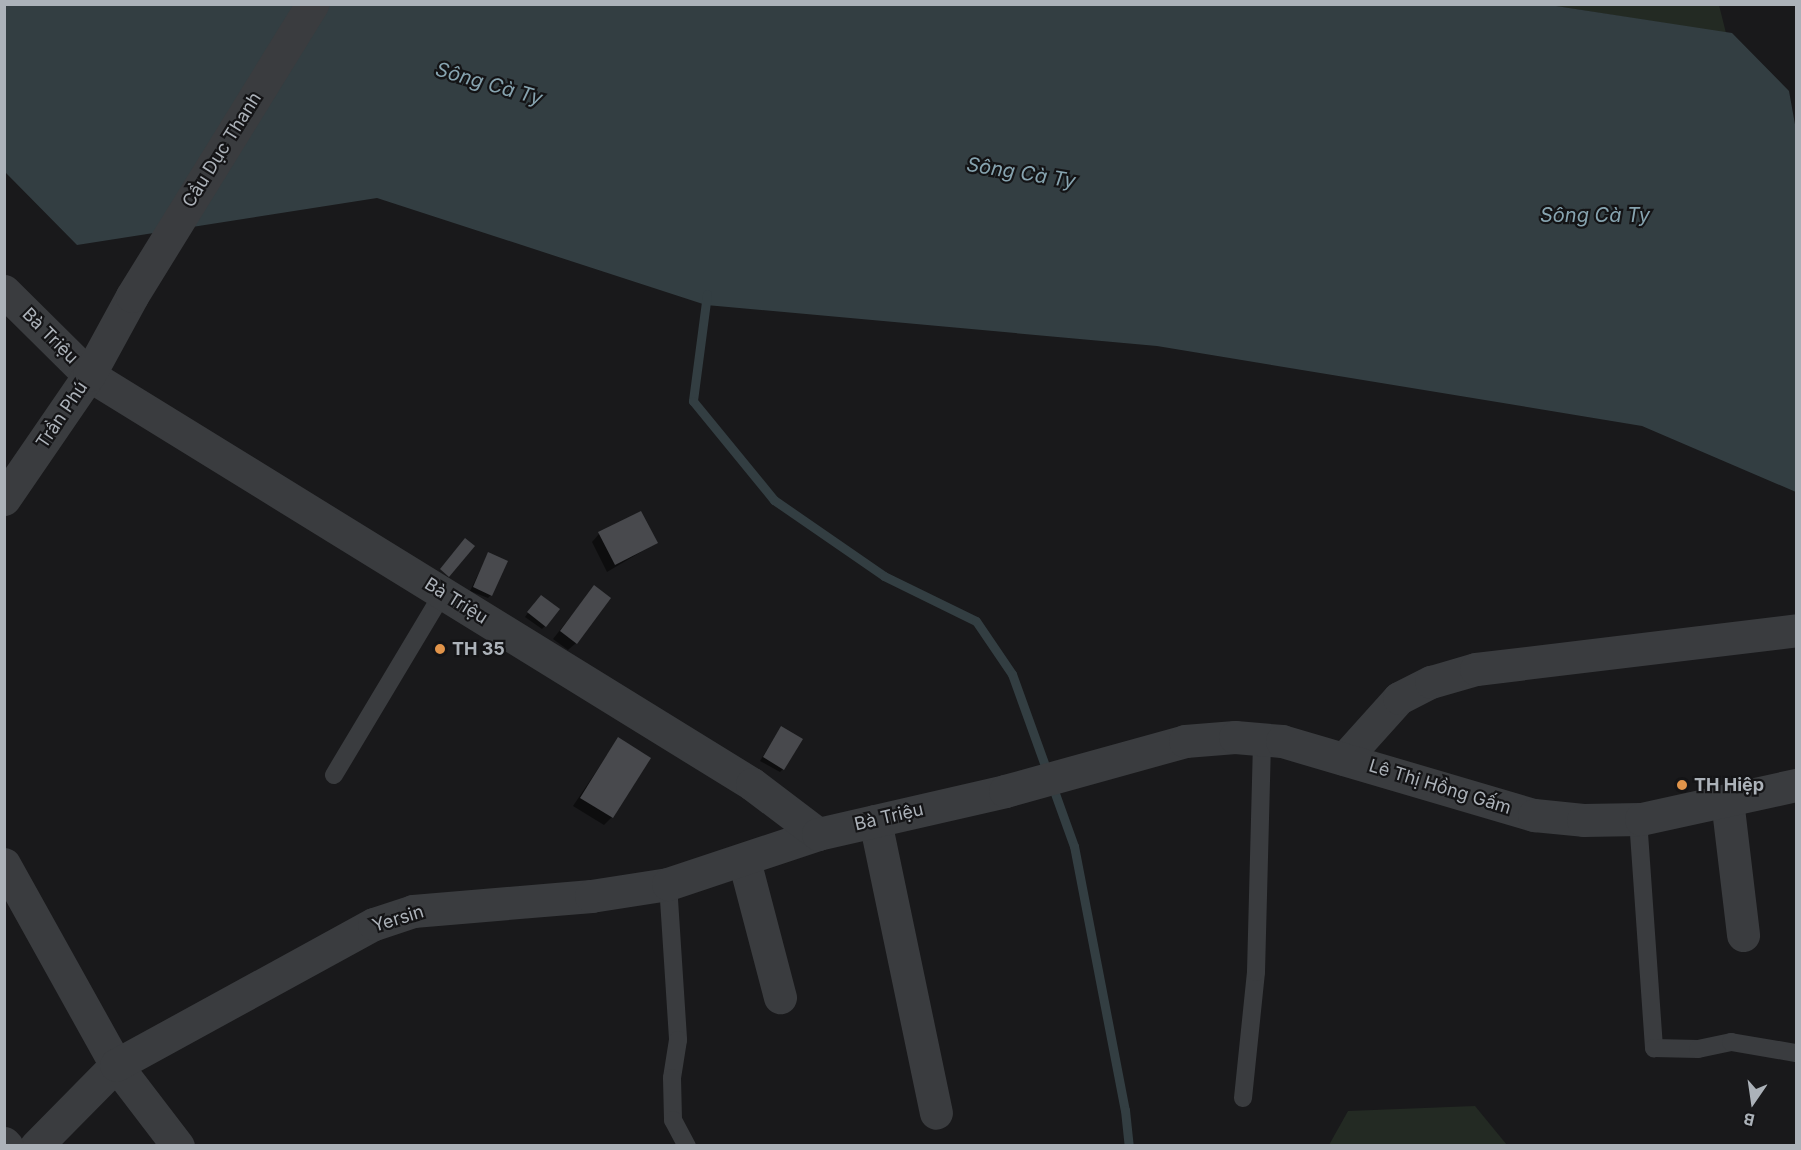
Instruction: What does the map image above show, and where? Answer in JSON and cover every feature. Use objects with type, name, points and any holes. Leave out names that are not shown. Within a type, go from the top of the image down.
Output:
[{"type":"street","name":"Cầu Dục Thanh","points":[[132,296],[312,4]]},
{"type":"street","name":"Bà Triệu","points":[[4,291],[89,375],[752,784],[818,834],[1005,791],[1086,769]]},
{"type":"street","name":"Trần Phú","points":[[4,499],[89,375],[132,296]]},
{"type":"street","points":[[1344,759],[1399,698],[1476,669],[1797,630]]},
{"type":"street","name":"Lê Thị Hồng Gấm","points":[[1086,769],[1185,741],[1262,739],[1282,741],[1534,815],[1638,819],[1797,785]]},
{"type":"street","points":[[1727,800],[1743,935]]},
{"type":"street","points":[[875,821],[936,1113]]},
{"type":"street","name":"Yersin","points":[[36,1146],[116,1065],[374,924],[413,911],[591,896],[668,884],[818,834]]},
{"type":"street","points":[[744,860],[780,997]]},
{"type":"street","points":[[4,864],[116,1065],[178,1146]]},
{"type":"lane","points":[[334,775],[443,593]]},
{"type":"lane","points":[[1243,1098],[1256,972],[1262,739]]},
{"type":"lane","points":[[1638,819],[1654,1048],[1698,1049],[1731,1042],[1797,1053]]},
{"type":"lane","points":[[668,884],[678,1040],[672,1078],[673,1120],[687,1146]]},
{"type":"shaded area","points":[[1543,5],[1719,5],[1726,33],[1568,8]]},
{"type":"shaded area","points":[[1475,1106],[1507,1145],[1329,1145],[1348,1111]]},
{"type":"water","name":"Sông Cà Ty","points":[[1543,4],[1732,33],[1789,91],[1796,130],[1796,492],[1642,426],[1157,346],[706,305],[377,198],[77,245],[5,172],[4,5]]},
{"type":"building","points":[[641,511],[658,543],[615,565],[598,532]]},
{"type":"building","points":[[465,538],[475,546],[449,577],[440,569]]},
{"type":"building","points":[[488,552],[508,561],[492,596],[473,587]]},
{"type":"building","points":[[594,585],[611,598],[577,644],[560,631]]},
{"type":"building","points":[[541,595],[560,609],[546,627],[527,612]]},
{"type":"building","points":[[781,726],[803,739],[784,770],[763,757]]},
{"type":"building","points":[[618,737],[651,758],[613,818],[580,798]]},
{"type":"waterway","points":[[707,294],[693,401],[774,500],[884,576],[976,621],[1012,674],[1074,846],[1125,1110],[1129,1146]]},
{"type":"place","name":"TH 35","points":[[440,649]]},
{"type":"place","name":"TH Hiệp","points":[[1682,785]]}]
